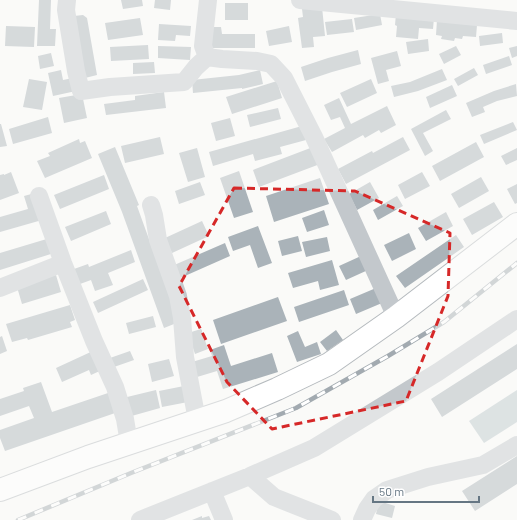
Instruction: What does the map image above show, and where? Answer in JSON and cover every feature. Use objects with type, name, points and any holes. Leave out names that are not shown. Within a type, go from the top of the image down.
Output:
[{"type":"main road","points":[[0,490],[88,457],[226,410],[276,389],[329,364],[396,317],[517,224]]},
{"type":"street","points":[[67,0],[66,10],[80,91],[184,82],[196,67],[207,57],[257,61],[271,64],[284,78],[314,136],[396,317]]},
{"type":"street","points":[[207,57],[203,46],[208,0]]},
{"type":"street","points":[[300,0],[391,4],[517,21]]},
{"type":"street","points":[[39,196],[63,263],[94,341],[115,387],[125,419],[129,443]]},
{"type":"street","points":[[151,205],[158,240],[178,296],[182,318],[185,357],[197,420]]},
{"type":"street","points":[[0,288],[63,263]]},
{"type":"street","points":[[140,520],[250,476],[314,448],[438,372],[517,318]]},
{"type":"street","points":[[364,514],[374,499],[387,490],[428,477],[483,465],[517,445]]},
{"type":"street","points":[[250,476],[274,497],[332,520]]},
{"type":"street","points":[[212,491],[224,520]]},
{"type":"highlighted area","points":[[234,188],[355,191],[450,233],[448,296],[406,401],[272,429],[227,382],[179,286]]},
{"type":"shaded area","points":[[517,390],[517,422],[484,443],[469,421]]},
{"type":"building","points":[[39,0],[51,0],[50,29],[56,29],[55,46],[37,46]]},
{"type":"building","points":[[121,0],[142,0],[143,6],[123,9]]},
{"type":"building","points":[[155,0],[171,0],[170,10],[154,8]]},
{"type":"building","points":[[225,3],[248,3],[248,20],[225,20]]},
{"type":"building","points":[[322,7],[325,36],[313,37],[314,47],[302,48],[298,18],[303,17],[302,9]]},
{"type":"building","points":[[380,14],[382,25],[356,30],[354,18]]},
{"type":"building","points":[[396,14],[434,18],[433,29],[419,28],[418,39],[396,37]]},
{"type":"building","points":[[83,15],[87,18],[97,75],[85,78],[74,16]]},
{"type":"building","points":[[140,18],[143,35],[108,40],[105,23]]},
{"type":"building","points":[[352,19],[354,32],[327,35],[325,22]]},
{"type":"building","points":[[437,20],[477,25],[476,37],[463,36],[462,39],[455,38],[454,41],[441,39],[442,36],[436,35]]},
{"type":"building","points":[[159,24],[191,26],[190,36],[176,35],[175,41],[158,40]]},
{"type":"building","points":[[6,26],[35,27],[34,47],[5,46]]},
{"type":"building","points":[[289,26],[292,42],[269,46],[266,31]]},
{"type":"building","points":[[209,27],[221,27],[222,34],[255,34],[255,48],[209,48]]},
{"type":"building","points":[[502,33],[503,43],[480,46],[479,36]]},
{"type":"building","points":[[428,39],[429,51],[408,54],[406,42]]},
{"type":"building","points":[[148,45],[149,59],[111,61],[110,47]]},
{"type":"building","points":[[158,46],[191,47],[190,60],[158,58]]},
{"type":"building","points":[[456,46],[461,55],[444,64],[439,54]]},
{"type":"building","points":[[517,46],[517,56],[512,58],[509,48]]},
{"type":"building","points":[[358,50],[361,64],[305,81],[301,67]]},
{"type":"building","points":[[397,51],[401,66],[386,70],[389,81],[378,84],[371,58]]},
{"type":"building","points":[[51,53],[54,66],[40,69],[38,56]]},
{"type":"building","points":[[509,56],[512,65],[486,74],[483,65]]},
{"type":"building","points":[[154,62],[155,73],[133,74],[133,63]]},
{"type":"building","points":[[474,68],[478,75],[458,86],[454,79]]},
{"type":"building","points":[[442,69],[447,80],[418,91],[394,97],[391,86],[410,82]]},
{"type":"building","points":[[61,70],[63,80],[73,78],[76,91],[53,96],[48,73]]},
{"type":"building","points":[[260,70],[263,84],[242,89],[193,93],[192,80],[239,75]]},
{"type":"building","points":[[29,79],[47,82],[42,110],[23,107]]},
{"type":"building","points":[[371,79],[377,93],[347,107],[340,93]]},
{"type":"building","points":[[277,81],[282,98],[232,114],[226,97]]},
{"type":"building","points":[[516,84],[517,96],[497,101],[483,107],[485,112],[472,117],[466,103],[494,91]]},
{"type":"building","points":[[452,85],[457,96],[430,108],[426,97]]},
{"type":"building","points":[[164,92],[166,108],[106,115],[104,104],[135,100],[135,96]]},
{"type":"building","points":[[82,94],[87,118],[64,123],[59,98]]},
{"type":"building","points":[[339,98],[351,124],[387,106],[396,125],[381,133],[379,130],[365,138],[363,135],[332,152],[324,139],[345,128],[340,117],[331,120],[324,105]]},
{"type":"building","points":[[278,108],[281,119],[250,127],[247,115]]},
{"type":"building","points":[[446,110],[451,119],[423,133],[433,151],[425,156],[411,129]]},
{"type":"building","points":[[48,117],[52,133],[13,144],[9,129]]},
{"type":"building","points":[[230,118],[235,136],[216,141],[211,123]]},
{"type":"building","points":[[513,122],[517,130],[484,144],[480,135]]},
{"type":"building","points":[[1,124],[7,146],[0,147]]},
{"type":"building","points":[[302,126],[306,140],[280,147],[282,154],[255,161],[253,154],[213,166],[209,152]]},
{"type":"building","points":[[160,137],[164,154],[125,163],[121,146]]},
{"type":"building","points":[[403,137],[410,150],[346,184],[338,169]]},
{"type":"building","points":[[79,139],[80,143],[85,141],[92,158],[45,178],[37,161],[50,156],[48,153]]},
{"type":"building","points":[[476,142],[484,157],[440,181],[432,166]]},
{"type":"building","points":[[115,147],[139,205],[137,206],[179,322],[164,328],[122,212],[98,154]]},
{"type":"building","points":[[313,147],[320,164],[259,187],[253,170]]},
{"type":"building","points":[[197,148],[205,177],[188,182],[179,153]]},
{"type":"building","points":[[517,148],[517,160],[506,165],[501,156]]},
{"type":"building","points":[[239,171],[253,212],[234,218],[220,178]]},
{"type":"building","points":[[11,172],[19,193],[0,200],[0,175]]},
{"type":"building","points":[[422,172],[430,186],[405,199],[398,185]]},
{"type":"building","points":[[104,175],[109,189],[60,209],[54,195]]},
{"type":"building","points":[[481,177],[489,191],[459,208],[451,194]]},
{"type":"building","points":[[320,178],[329,204],[274,222],[266,196]]},
{"type":"building","points":[[200,182],[205,195],[179,204],[175,191]]},
{"type":"building","points":[[370,182],[379,198],[357,210],[349,194]]},
{"type":"building","points":[[517,184],[517,203],[515,204],[507,189]]},
{"type":"building","points":[[35,193],[42,220],[0,232],[0,217],[28,209],[24,196]]},
{"type":"building","points":[[397,196],[403,206],[378,220],[373,210]]},
{"type":"building","points":[[494,202],[503,217],[472,235],[463,219]]},
{"type":"building","points":[[324,210],[329,225],[307,232],[302,218]]},
{"type":"building","points":[[106,211],[111,224],[71,241],[65,227]]},
{"type":"building","points":[[446,212],[453,226],[426,241],[418,228]]},
{"type":"building","points":[[202,221],[209,236],[172,253],[165,238]]},
{"type":"building","points":[[258,226],[272,263],[258,268],[250,245],[233,251],[228,237]]},
{"type":"building","points":[[409,233],[416,249],[392,261],[384,245]]},
{"type":"building","points":[[456,235],[464,247],[405,288],[396,276]]},
{"type":"building","points":[[298,236],[302,251],[282,256],[278,241]]},
{"type":"building","points":[[327,237],[330,251],[306,257],[302,242]]},
{"type":"building","points":[[50,238],[54,253],[0,270],[0,253]]},
{"type":"building","points":[[225,243],[230,256],[178,279],[172,266]]},
{"type":"building","points":[[131,250],[135,262],[108,273],[113,285],[95,291],[91,280],[80,284],[74,269],[88,264],[89,267]]},
{"type":"building","points":[[361,256],[368,270],[346,280],[339,266]]},
{"type":"building","points":[[332,260],[339,285],[320,290],[318,281],[293,288],[288,273]]},
{"type":"building","points":[[56,275],[61,292],[22,304],[17,287]]},
{"type":"building","points":[[143,279],[148,290],[98,313],[93,302]]},
{"type":"building","points":[[376,288],[382,303],[356,314],[350,299]]},
{"type":"building","points":[[344,290],[349,305],[299,322],[294,307]]},
{"type":"building","points":[[278,297],[287,321],[221,344],[213,320]]},
{"type":"building","points":[[70,305],[75,320],[70,322],[72,327],[28,340],[27,338],[12,342],[6,324]]},
{"type":"building","points":[[153,316],[156,327],[129,334],[126,323]]},
{"type":"building","points":[[201,329],[208,349],[195,354],[188,333]]},
{"type":"building","points":[[336,330],[343,340],[327,351],[320,342]]},
{"type":"building","points":[[298,331],[305,347],[317,342],[321,354],[297,362],[287,336]]},
{"type":"building","points":[[2,336],[7,351],[0,354],[0,337]]},
{"type":"building","points":[[517,344],[517,369],[442,417],[431,399]]},
{"type":"building","points":[[224,345],[231,366],[272,353],[278,372],[223,389],[217,371],[197,377],[192,362],[212,356],[210,350]]},
{"type":"building","points":[[95,350],[104,369],[91,375],[89,370],[62,382],[56,368]]},
{"type":"building","points":[[130,351],[134,360],[114,367],[110,358]]},
{"type":"building","points":[[169,359],[174,376],[152,382],[148,364]]},
{"type":"building","points":[[41,382],[52,412],[111,392],[118,412],[5,451],[0,438],[0,430],[34,418],[29,406],[0,416],[0,399],[24,391],[23,388]]},
{"type":"building","points":[[184,386],[188,402],[162,407],[159,391]]},
{"type":"building","points":[[156,390],[160,408],[128,417],[123,398]]},
{"type":"building","points":[[517,456],[517,484],[475,511],[462,491]]},
{"type":"building","points":[[379,501],[395,506],[392,518],[376,514]]},
{"type":"building","points":[[202,516],[202,518],[209,516],[211,520],[192,520]]},
{"type":"railway","points":[[18,520],[131,473],[296,408],[388,356],[444,322],[517,263]]}]
